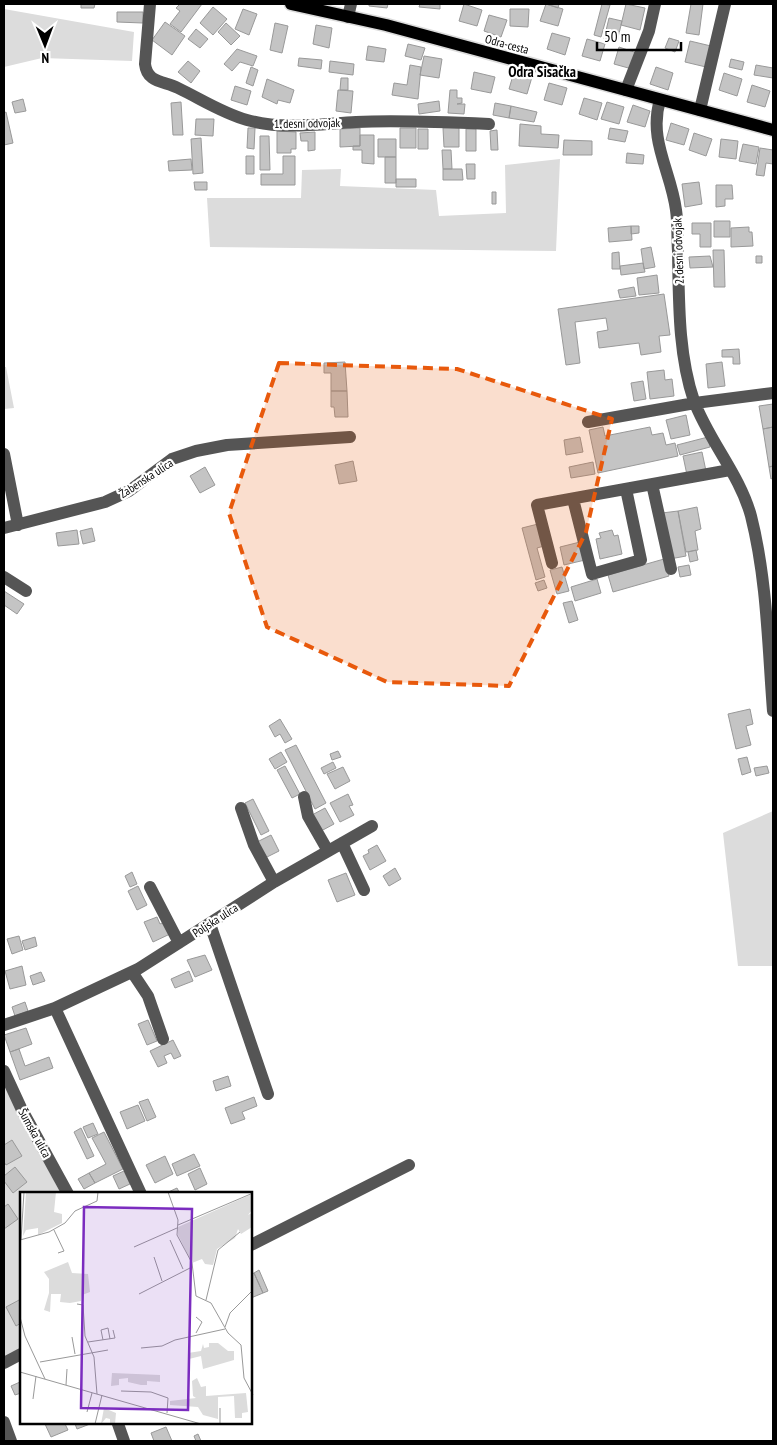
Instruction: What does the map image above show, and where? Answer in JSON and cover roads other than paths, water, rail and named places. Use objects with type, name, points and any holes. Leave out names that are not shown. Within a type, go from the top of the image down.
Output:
[{"type":"main road","name":"Odra-cesta","points":[[291,4],[350,10],[660,100],[773,130]]},
{"type":"street","name":"1. desni odvojak","points":[[150,4],[145,64],[146,72],[150,78],[167,83],[215,108],[247,120],[270,125],[310,126],[397,121],[490,124]]},
{"type":"street","points":[[626,90],[649,31],[655,4]]},
{"type":"street","points":[[700,110],[725,4]]},
{"type":"street","name":"2. desni odvojak","points":[[660,100],[656,116],[656,139],[676,210],[682,342],[686,369],[695,403],[746,498],[751,516],[758,550],[770,640],[773,711]]},
{"type":"street","points":[[588,422],[695,403],[773,393]]},
{"type":"street","name":"Žabenska ulica","points":[[4,528],[104,502],[129,491],[172,459],[196,451],[227,445],[350,437]]},
{"type":"street","points":[[4,454],[18,524]]},
{"type":"street","points":[[552,563],[538,505],[730,470]]},
{"type":"street","points":[[652,484],[670,569]]},
{"type":"street","points":[[573,499],[592,574],[640,560],[626,489]]},
{"type":"street","points":[[4,577],[26,591]]},
{"type":"street","points":[[304,797],[308,816],[328,852]]},
{"type":"street","points":[[241,808],[254,845],[274,882]]},
{"type":"street","name":"Poljska ulica","points":[[4,1024],[55,1008],[132,972],[274,882],[372,826]]},
{"type":"street","points":[[342,843],[364,890]]},
{"type":"street","points":[[150,887],[179,943]]},
{"type":"street","points":[[210,924],[268,1094]]},
{"type":"street","points":[[132,972],[148,996],[163,1039]]},
{"type":"street","points":[[55,1008],[140,1192]]},
{"type":"street","name":"Šumska ulica","points":[[4,1071],[9,1097],[67,1192]]},
{"type":"street","points":[[252,1244],[409,1165]]},
{"type":"street","points":[[4,1363],[20,1355]]},
{"type":"street","points":[[4,1422],[11,1441]]},
{"type":"street","points":[[118,1425],[124,1441]]},
{"type":"district","name":"Odra Sisačka","points":[[542,71]]}]
